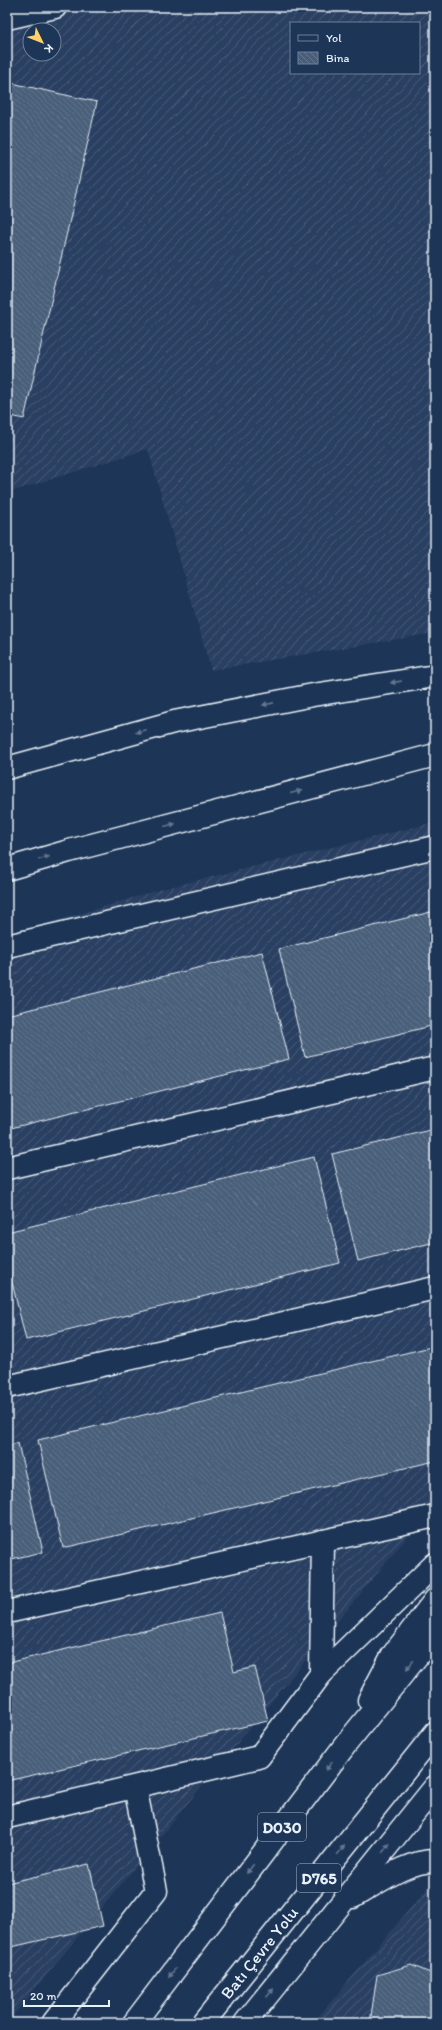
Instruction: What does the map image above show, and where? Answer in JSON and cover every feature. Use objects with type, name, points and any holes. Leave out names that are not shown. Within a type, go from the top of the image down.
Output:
[{"type":"main road","points":[[7,18],[55,7]]},
{"type":"main road","points":[[7,768],[174,722],[313,695],[435,676]]},
{"type":"main road","points":[[7,869],[69,851],[435,754]]},
{"type":"main road","points":[[7,946],[435,847]]},
{"type":"main road","points":[[7,1168],[435,1068]]},
{"type":"main road","points":[[7,1387],[435,1288]]},
{"type":"main road","points":[[7,1612],[435,1516]]},
{"type":"main road","points":[[320,1674],[323,1541]]},
{"type":"main road","points":[[7,1817],[259,1757],[320,1674],[435,1564]]},
{"type":"main road","points":[[346,1744],[392,1656],[435,1600]]},
{"type":"main road","name":"D030","points":[[134,2023],[346,1744],[435,1634]]},
{"type":"main road","name":"Batı Çevre Yolu","points":[[203,2023],[435,1733]]},
{"type":"main road","points":[[53,2023],[156,1891],[134,1787]]},
{"type":"main road","points":[[245,2023],[435,1787]]},
{"type":"main road","points":[[341,1904],[397,1872],[423,1861],[435,1861]]},
{"type":"shaded area","points":[[7,7],[435,7],[435,633],[211,670],[148,449],[7,493]]},
{"type":"shaded area","points":[[435,822],[435,1503],[7,2023],[7,936],[158,890]]},
{"type":"shaded area","points":[[435,1879],[435,2023],[313,2023]]},
{"type":"building","points":[[7,82],[97,102],[24,419],[7,415]]},
{"type":"building","points":[[435,911],[435,1025],[305,1057],[279,949]]},
{"type":"building","points":[[262,952],[289,1059],[7,1129],[7,1015]]},
{"type":"building","points":[[435,1129],[435,1242],[358,1261],[332,1154]]},
{"type":"building","points":[[314,1157],[340,1263],[26,1340],[7,1262],[7,1232]]},
{"type":"building","points":[[435,1346],[435,1461],[63,1548],[38,1440]]},
{"type":"building","points":[[18,1443],[43,1552],[7,1560],[7,1446]]},
{"type":"building","points":[[220,1613],[234,1672],[255,1667],[268,1721],[7,1781],[7,1663]]},
{"type":"building","points":[[89,1864],[103,1926],[7,1948],[7,1883]]},
{"type":"building","points":[[411,1965],[435,1975],[435,2023],[370,2023],[377,1975]]}]
